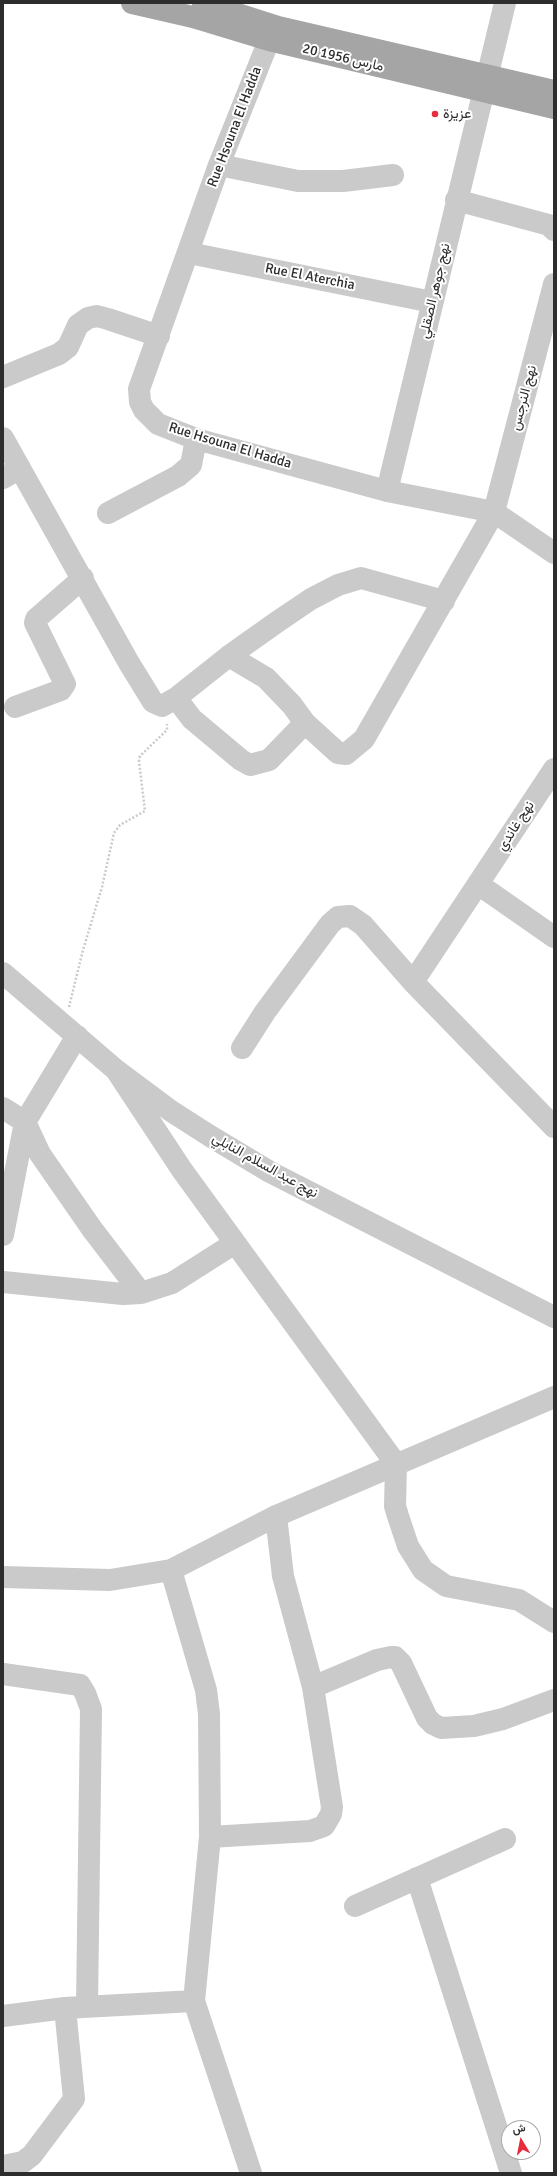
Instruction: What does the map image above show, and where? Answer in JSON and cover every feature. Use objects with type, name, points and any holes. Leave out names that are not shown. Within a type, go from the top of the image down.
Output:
[{"type":"main road","name":"20 مارس 1956","points":[[132,3],[193,17],[269,40],[484,84],[554,91]]},
{"type":"main road","name":"20 مارس 1956","points":[[203,3],[278,27],[484,84],[554,108]]},
{"type":"street","name":"نهج جوهر الصقلي","points":[[387,491],[484,84],[505,3]]},
{"type":"street","name":"Rue Hsouna El Hadda","points":[[269,40],[219,165],[139,389],[140,402],[149,416],[158,424],[196,438],[387,491],[494,512],[554,553]]},
{"type":"street","points":[[219,165],[298,181],[343,181],[393,175]]},
{"type":"street","points":[[456,200],[549,225],[554,230]]},
{"type":"street","name":"Rue El Aterchia","points":[[188,253],[432,302]]},
{"type":"street","name":"نهج النرجس","points":[[305,723],[338,753],[346,754],[352,751],[364,739],[444,601],[494,512],[554,284]]},
{"type":"street","points":[[3,377],[59,354],[68,347],[78,325],[88,318],[97,316],[159,336]]},
{"type":"street","points":[[3,438],[12,473],[83,578],[153,702],[169,702],[241,760],[250,765],[269,760],[305,723],[292,706],[266,678],[228,656]]},
{"type":"street","points":[[108,513],[178,476],[191,465],[196,438]]},
{"type":"street","points":[[14,707],[61,690],[65,684],[34,623],[36,619],[83,578]]},
{"type":"street","points":[[169,702],[228,656],[311,599],[338,585],[361,578],[444,601]]},
{"type":"street","name":"نهج غاندي","points":[[413,982],[554,769]]},
{"type":"street","points":[[478,884],[554,937]]},
{"type":"street","points":[[242,1048],[265,1012],[324,930],[338,916],[350,916],[363,925],[413,982],[554,1127]]},
{"type":"street","name":"نهج عبد السلام النابلي","points":[[3,973],[116,1070],[171,1111],[258,1165],[554,1317]]},
{"type":"street","points":[[3,1235],[25,1122],[71,1031]]},
{"type":"street","points":[[116,1070],[182,1170],[396,1464],[396,1506],[398,1516],[408,1546],[423,1570],[446,1586],[519,1600],[554,1622]]},
{"type":"street","points":[[3,1108],[25,1122],[40,1154],[92,1229],[141,1293]]},
{"type":"street","points":[[3,1282],[123,1294],[141,1293],[172,1283],[234,1243]]},
{"type":"street","points":[[3,1577],[110,1580],[171,1570],[276,1516],[554,1397]]},
{"type":"street","points":[[210,1837],[310,1832],[324,1826],[328,1821],[332,1806],[313,1687],[283,1576],[276,1516]]},
{"type":"street","points":[[171,1570],[206,1690],[209,1714],[210,1837],[194,2001],[251,2173]]},
{"type":"street","points":[[313,1687],[377,1660],[395,1657],[401,1663],[427,1718],[433,1724],[441,1728],[474,1726],[503,1719],[554,1700]]},
{"type":"street","points":[[3,1674],[80,1685],[85,1693],[90,1709],[87,2006]]},
{"type":"street","points":[[355,1906],[505,1839]]},
{"type":"street","points":[[417,1878],[511,2173]]},
{"type":"street","points":[[3,2016],[87,2006],[194,2001]]},
{"type":"street","points":[[3,2166],[23,2162],[32,2155],[74,2099],[65,2008]]},
{"type":"path","points":[[71,1031],[114,833],[120,825],[145,811],[139,761],[144,751],[167,730],[169,702]]},
{"type":"place","name":"عزيزة","points":[[435,114]]}]
